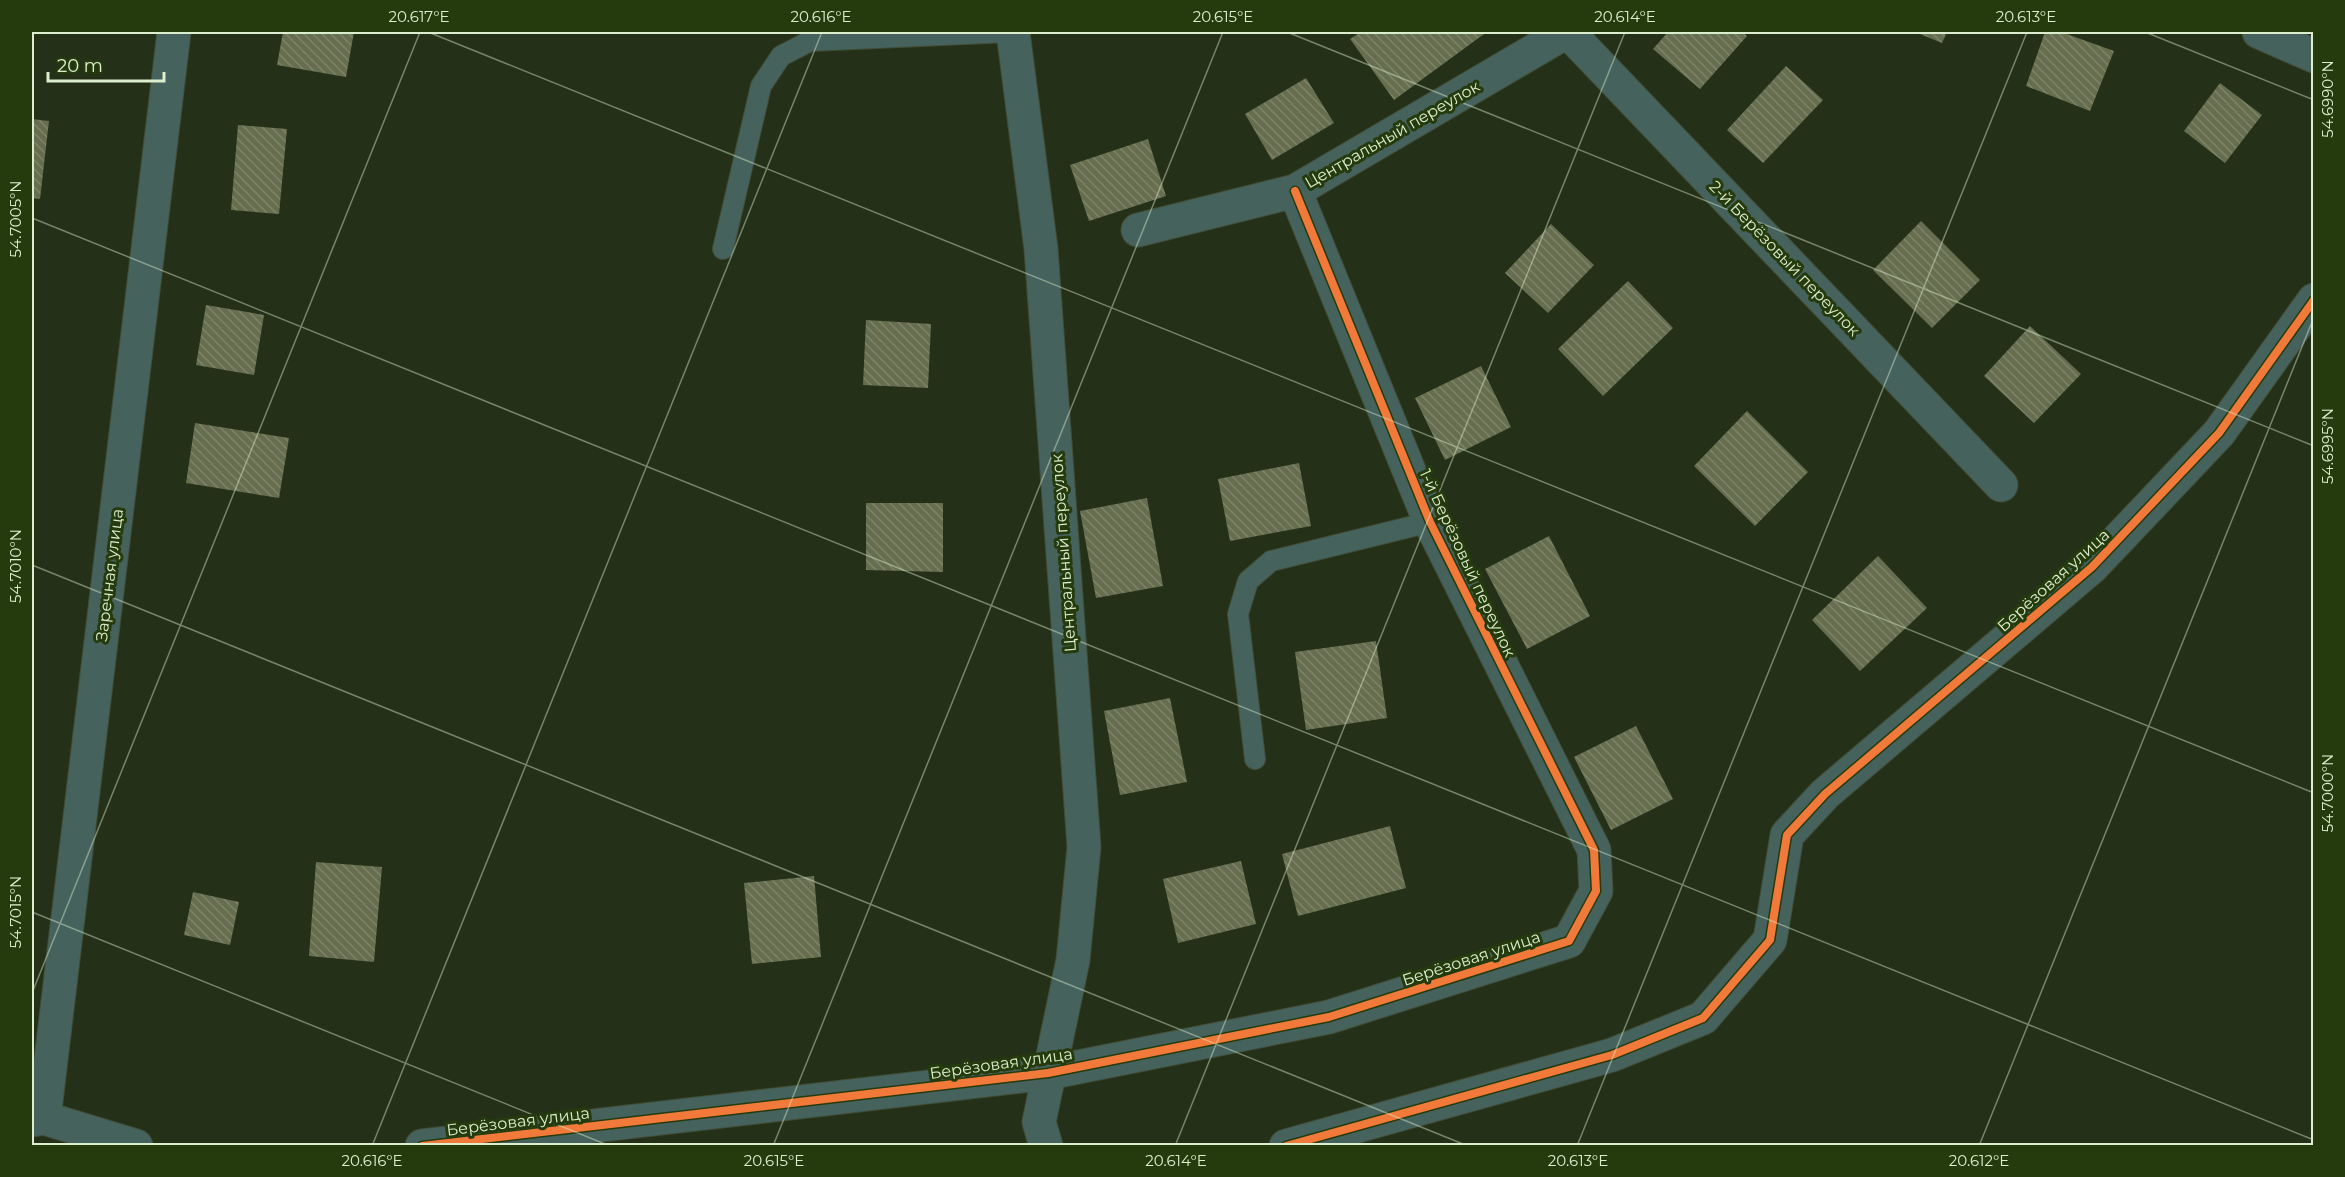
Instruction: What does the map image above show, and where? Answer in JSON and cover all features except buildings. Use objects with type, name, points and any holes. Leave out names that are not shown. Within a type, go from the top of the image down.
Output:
[{"type":"street","name":"Заречная улица","points":[[38,1119],[174,32]]},
{"type":"street","name":"Центральный переулок","points":[[1011,32],[1041,249],[1084,848],[1073,960],[1039,1122],[1046,1146]]},
{"type":"street","name":"Центральный переулок","points":[[1138,230],[1294,191],[1567,32]]},
{"type":"street","name":"2-й Берёзовый переулок","points":[[1567,32],[2001,485]]},
{"type":"street","points":[[2259,32],[2313,56]]},
{"type":"street","name":"1-й Берёзовый переулок","points":[[1294,191],[1430,522],[1594,850],[1596,891],[1569,941]]},
{"type":"street","name":"Берёзовая улица","points":[[1286,1146],[1611,1055],[1703,1018],[1770,940],[1787,835],[1825,794],[2092,567],[2219,433],[2313,300]]},
{"type":"street","name":"Берёзовая улица","points":[[422,1146],[1048,1073],[1329,1017],[1569,941]]},
{"type":"street","points":[[38,1119],[136,1146]]},
{"type":"lane","points":[[723,249],[761,86],[781,56],[810,41],[1011,32]]},
{"type":"lane","points":[[1255,759],[1238,614],[1248,581],[1271,561],[1430,522]]},
{"type":"cycle path","points":[[422,1146],[1048,1073],[1329,1017],[1569,941],[1596,891],[1594,850],[1430,522],[1295,191]]},
{"type":"cycle path","points":[[1286,1146],[1612,1055],[1703,1018],[1770,940],[1787,835],[1825,794],[2092,567],[2219,433],[2314,300]]}]
